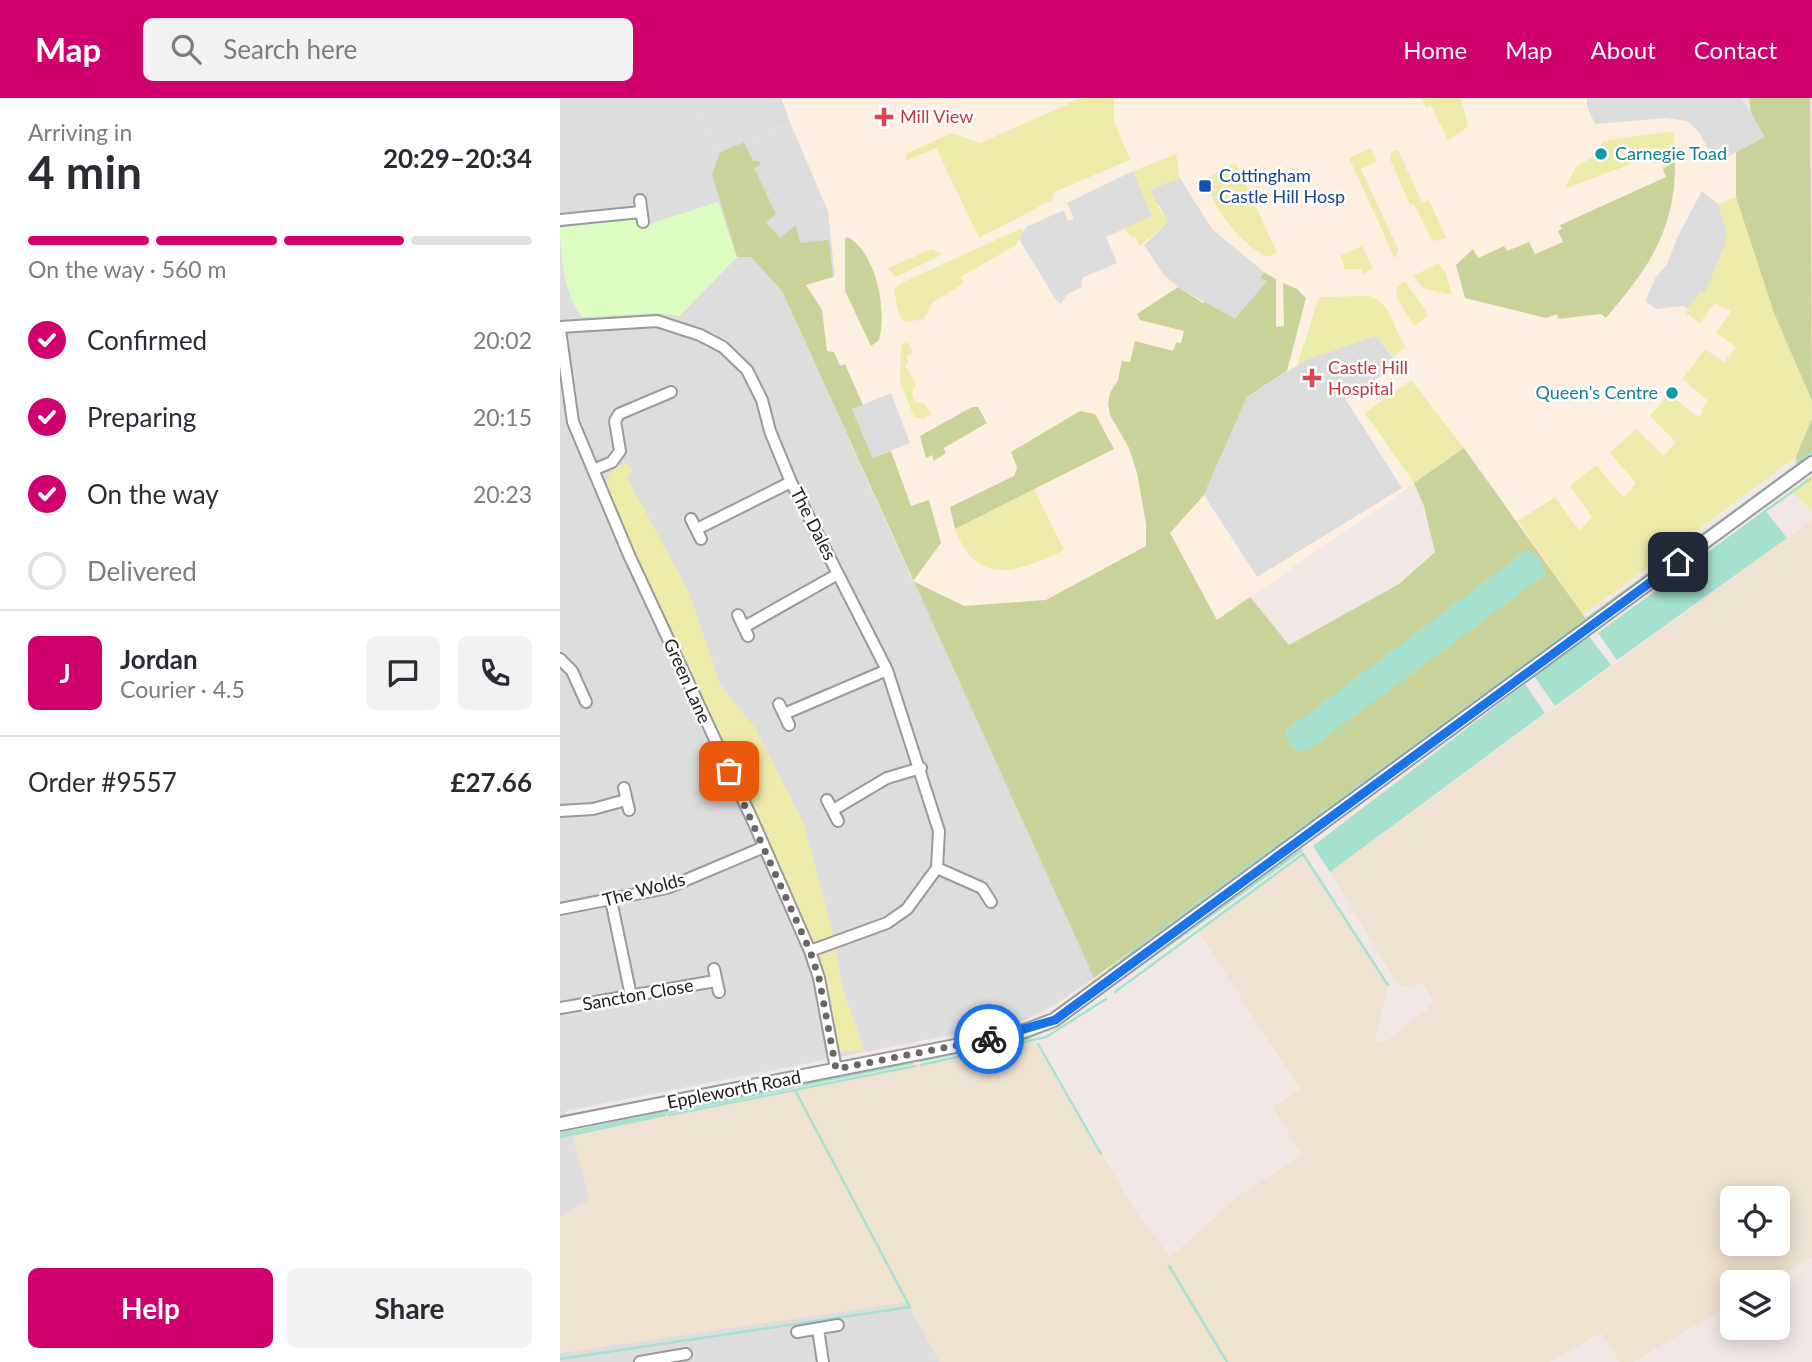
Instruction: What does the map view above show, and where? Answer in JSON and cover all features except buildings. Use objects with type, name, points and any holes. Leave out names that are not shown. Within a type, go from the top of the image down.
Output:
[{"type":"street","points":[[560,220],[642,217],[640,200]]},
{"type":"street","name":"The Dales","points":[[560,329],[657,321],[700,335],[723,347],[747,370],[762,400],[769,431],[791,481],[887,670],[921,768],[939,831],[937,868]]},
{"type":"street","name":"Green Lane","points":[[560,329],[567,423],[593,470],[810,951],[819,978],[836,1069]]},
{"type":"street","points":[[593,470],[612,462],[620,451],[614,421],[619,414],[671,391]]},
{"type":"street","name":"Eppleworth Road","points":[[560,1124],[1016,1034],[1055,1020],[1812,463]]},
{"type":"street","points":[[696,529],[791,481]]},
{"type":"street","points":[[738,615],[746,632],[838,574]]},
{"type":"street","points":[[560,659],[572,671],[586,695]]},
{"type":"street","points":[[784,714],[887,670]]},
{"type":"street","points":[[838,821],[830,805],[887,778],[921,768]]},
{"type":"street","points":[[560,811],[628,805],[624,789]]},
{"type":"street","name":"The Wolds","points":[[560,909],[667,888],[764,847]]},
{"type":"street","points":[[810,951],[887,923],[907,909],[937,868],[982,888],[991,902]]},
{"type":"street","points":[[611,900],[631,996]]},
{"type":"street","name":"Sancton Close","points":[[560,1008],[631,996],[714,975],[719,992]]},
{"type":"street","points":[[797,1332],[838,1325]]},
{"type":"street","points":[[818,1329],[823,1362]]},
{"type":"street","points":[[640,1362],[687,1354]]},
{"type":"shaded area","points":[[560,98],[696,98],[720,152],[790,122],[828,211],[835,276],[782,291],[1094,978],[1056,1004],[1026,1020],[566,1111],[590,1200],[560,1216]]},
{"type":"shaded area","name":"Castle Hill Hospital","points":[[696,98],[1736,98],[1736,197],[1774,313],[1812,401],[1812,418],[1796,457],[1583,615],[1464,449],[1217,620],[1170,533],[1046,600],[964,606],[913,581],[782,291],[835,276],[828,211],[790,122],[720,152]]},
{"type":"shaded area","points":[[696,98],[781,98],[790,122],[720,152]]},
{"type":"shaded area","points":[[1082,98],[1114,98],[1114,121],[1130,160],[1054,192],[1052,200],[979,238],[936,148],[905,161],[907,153],[952,133],[980,143]]},
{"type":"shaded area","points":[[1422,98],[1461,98],[1468,127],[1448,140],[1431,106],[1426,108]]},
{"type":"shaded area","points":[[1587,98],[1742,98],[1765,137],[1716,163],[1699,132],[1687,121],[1666,118],[1595,124],[1587,106]]},
{"type":"shaded area","points":[[1749,98],[1810,98],[1812,401],[1774,313],[1736,197],[1736,152],[1764,137],[1751,113]]},
{"type":"shaded area","points":[[1674,133],[1675,160],[1663,169],[1661,164],[1651,163],[1647,158],[1564,189],[1576,167],[1594,156],[1603,141]]},
{"type":"shaded area","points":[[744,142],[753,161],[759,161],[760,165],[754,168],[776,214],[766,222],[780,238],[796,225],[800,243],[829,240],[833,277],[806,285],[822,310],[827,351],[834,352],[840,366],[845,364],[863,405],[852,409],[873,458],[891,451],[911,506],[929,500],[941,543],[913,580],[782,291],[751,257],[737,257],[712,174],[720,152]]},
{"type":"shaded area","points":[[1371,148],[1377,161],[1361,169],[1398,249],[1395,259],[1349,158]]},
{"type":"shaded area","points":[[1398,150],[1422,202],[1429,200],[1446,238],[1436,241],[1431,239],[1414,204],[1410,205],[1390,159],[1391,153]]},
{"type":"shaded area","points":[[1176,154],[1180,178],[1168,184],[1157,206],[1168,222],[1140,246],[1135,236],[1131,237],[1124,228],[1152,216],[1133,171]]},
{"type":"shaded area","points":[[1675,160],[1671,207],[1657,246],[1635,282],[1606,318],[1601,314],[1558,319],[1557,314],[1546,318],[1465,298],[1456,265],[1473,249],[1478,258],[1504,246],[1507,251],[1529,242],[1535,254],[1563,242],[1558,231],[1562,229],[1560,225],[1666,177],[1663,169]]},
{"type":"shaded area","points":[[1236,163],[1277,253],[1267,257],[1248,244],[1228,223],[1213,200],[1209,188],[1208,178]]},
{"type":"shaded area","points":[[1133,171],[1152,216],[1106,237],[1117,263],[1082,278],[1082,287],[1066,295],[1061,304],[1019,239],[1026,227],[1064,210],[1068,221],[1074,219],[1067,203]]},
{"type":"shaded area","points":[[1180,178],[1212,229],[1264,272],[1260,278],[1267,281],[1235,319],[1178,287],[1164,275],[1144,245],[1168,222],[1150,190]]},
{"type":"shaded area","points":[[1702,191],[1718,204],[1727,232],[1725,244],[1705,293],[1701,291],[1688,309],[1683,306],[1656,309],[1645,301],[1656,277],[1667,264],[1678,236]]},
{"type":"shaded area","points":[[1736,197],[1774,313],[1812,401],[1812,418],[1796,457],[1583,615],[1518,521],[1555,497],[1579,531],[1592,517],[1570,486],[1596,465],[1624,498],[1636,483],[1610,453],[1636,429],[1664,456],[1676,442],[1650,416],[1669,394],[1698,417],[1703,412],[1701,410],[1708,401],[1682,379],[1705,349],[1724,362],[1736,347],[1716,333],[1731,311],[1714,303],[1700,323],[1686,313],[1701,290],[1704,292],[1727,232],[1718,204]]},
{"type":"shaded area","points":[[718,202],[737,257],[680,316],[656,313],[582,317],[571,298],[562,263],[560,228],[633,217],[643,226]]},
{"type":"shaded area","points":[[1022,228],[1023,232],[1016,245],[961,277],[964,283],[933,302],[924,319],[906,322],[900,318],[894,290],[899,284]]},
{"type":"shaded area","points":[[848,237],[866,256],[877,284],[882,314],[881,328],[879,340],[871,346],[845,291],[845,238]]},
{"type":"shaded area","points":[[1362,246],[1373,269],[1362,274],[1361,269],[1345,269],[1340,256]]},
{"type":"shaded area","points":[[932,249],[943,254],[896,277],[888,268]]},
{"type":"shaded area","points":[[1438,263],[1446,273],[1452,295],[1423,288],[1413,276]]},
{"type":"shaded area","points":[[1264,272],[1276,279],[1276,327],[1284,326],[1283,283],[1297,289],[1306,298],[1287,371],[1247,397],[1204,495],[1170,533],[1217,620],[1250,597],[1289,645],[1399,584],[1435,552],[1424,506],[1414,483],[1464,448],[1586,619],[1094,978],[914,581],[964,606],[1046,600],[1146,546],[1146,524],[1137,473],[1129,448],[1110,415],[1108,403],[1110,393],[1118,380],[1122,361],[1130,362],[1135,341],[1173,351],[1176,342],[1181,343],[1184,331],[1140,320],[1137,314],[1178,287],[1203,303],[1266,281],[1260,278]]},
{"type":"shaded area","points":[[1405,281],[1429,316],[1414,326],[1396,296],[1397,288]]},
{"type":"shaded area","points":[[1369,296],[1388,311],[1406,347],[1394,357],[1376,336],[1297,366],[1321,297]]},
{"type":"shaded area","points":[[1376,336],[1398,364],[1346,400],[1402,488],[1257,577],[1204,495],[1247,397],[1306,360]]},
{"type":"shaded area","points":[[908,342],[913,352],[906,356],[909,362],[905,365],[916,385],[912,394],[915,402],[924,403],[931,414],[923,419],[914,417],[900,381],[901,345]]},
{"type":"shaded area","points":[[641,367],[666,378],[666,384],[617,407],[613,372]]},
{"type":"shaded area","points":[[1411,380],[1464,448],[1414,483],[1365,413]]},
{"type":"shaded area","points":[[891,393],[910,443],[873,458],[852,409]]},
{"type":"shaded area","points":[[972,407],[978,407],[987,423],[944,448],[946,453],[934,461],[932,455],[926,458],[920,436]]},
{"type":"shaded area","points":[[1080,411],[1095,414],[1114,449],[955,529],[950,507],[1014,476],[1017,467],[1011,452]]},
{"type":"shaded area","points":[[1812,418],[1812,453],[1797,465],[1796,457]]},
{"type":"shaded area","points":[[626,464],[633,469],[627,478],[688,590],[720,684],[755,728],[804,824],[835,941],[841,982],[864,1050],[832,1052],[819,978],[602,493],[612,467]]},
{"type":"shaded area","points":[[1812,475],[1812,511],[1790,490]]},
{"type":"shaded area","points":[[1034,489],[1064,550],[1015,569],[1000,570],[975,560],[964,548],[955,529]]},
{"type":"shaded area","points":[[1765,510],[1787,538],[1617,660],[1598,633]]},
{"type":"shaded area","points":[[1812,520],[1812,1257],[1790,1270],[1720,1270],[1720,1311],[1633,1362],[1620,1362],[1601,1333],[1550,1362],[940,1362],[907,1302],[560,1353],[560,1216],[590,1200],[572,1134],[1035,1040],[1137,1213],[1170,1257],[1242,1193],[1302,1155],[1273,1107],[1300,1089],[1198,931],[1303,854],[1388,985],[1374,1042],[1388,1040],[1427,1009],[1433,1001],[1423,983],[1399,987],[1330,872]]},
{"type":"shaded area","points":[[1528,549],[1540,558],[1546,574],[1310,749],[1298,752],[1287,741],[1286,730]]},
{"type":"shaded area","points":[[1588,635],[1611,665],[1555,706],[1534,676]]},
{"type":"shaded area","points":[[1525,684],[1545,713],[1330,872],[1313,846]]},
{"type":"shaded area","points":[[907,1302],[940,1362],[560,1362],[560,1353]]},
{"type":"waterway","points":[[1797,463],[1812,453]]},
{"type":"waterway","points":[[1131,952],[1797,465]]},
{"type":"waterway","points":[[1764,512],[1810,479]]},
{"type":"waterway","points":[[1060,1023],[1302,850]]},
{"type":"waterway","points":[[1115,992],[1303,854],[1388,985]]},
{"type":"waterway","points":[[1108,971],[1133,952]]},
{"type":"waterway","points":[[921,1065],[1046,1037],[1106,999]]},
{"type":"waterway","points":[[920,1061],[1028,1038],[1054,1026]]},
{"type":"waterway","points":[[1038,1044],[1101,1154]]},
{"type":"waterway","points":[[560,1134],[912,1063]]},
{"type":"waterway","points":[[669,1115],[915,1066]]},
{"type":"waterway","points":[[560,1359],[910,1307],[795,1090]]},
{"type":"waterway","points":[[560,1137],[665,1115]]},
{"type":"waterway","points":[[1169,1266],[1227,1362]]},
{"type":"way so far","points":[[729,771],[810,951],[819,978],[836,1069],[989,1039]]},
{"type":"place","name":"Mill View","points":[[884,117]]},
{"type":"place","name":"Carnegie Toad","points":[[1601,154]]},
{"type":"place","name":"Cottingham Castle Hill Hosp","points":[[1205,186]]},
{"type":"place","name":"Castle Hill Hospital","points":[[1312,378]]},
{"type":"place","name":"Queen's Centre","points":[[1672,393]]},
{"type":"route","points":[[989,1039],[1016,1034],[1055,1020],[1678,562]]}]
